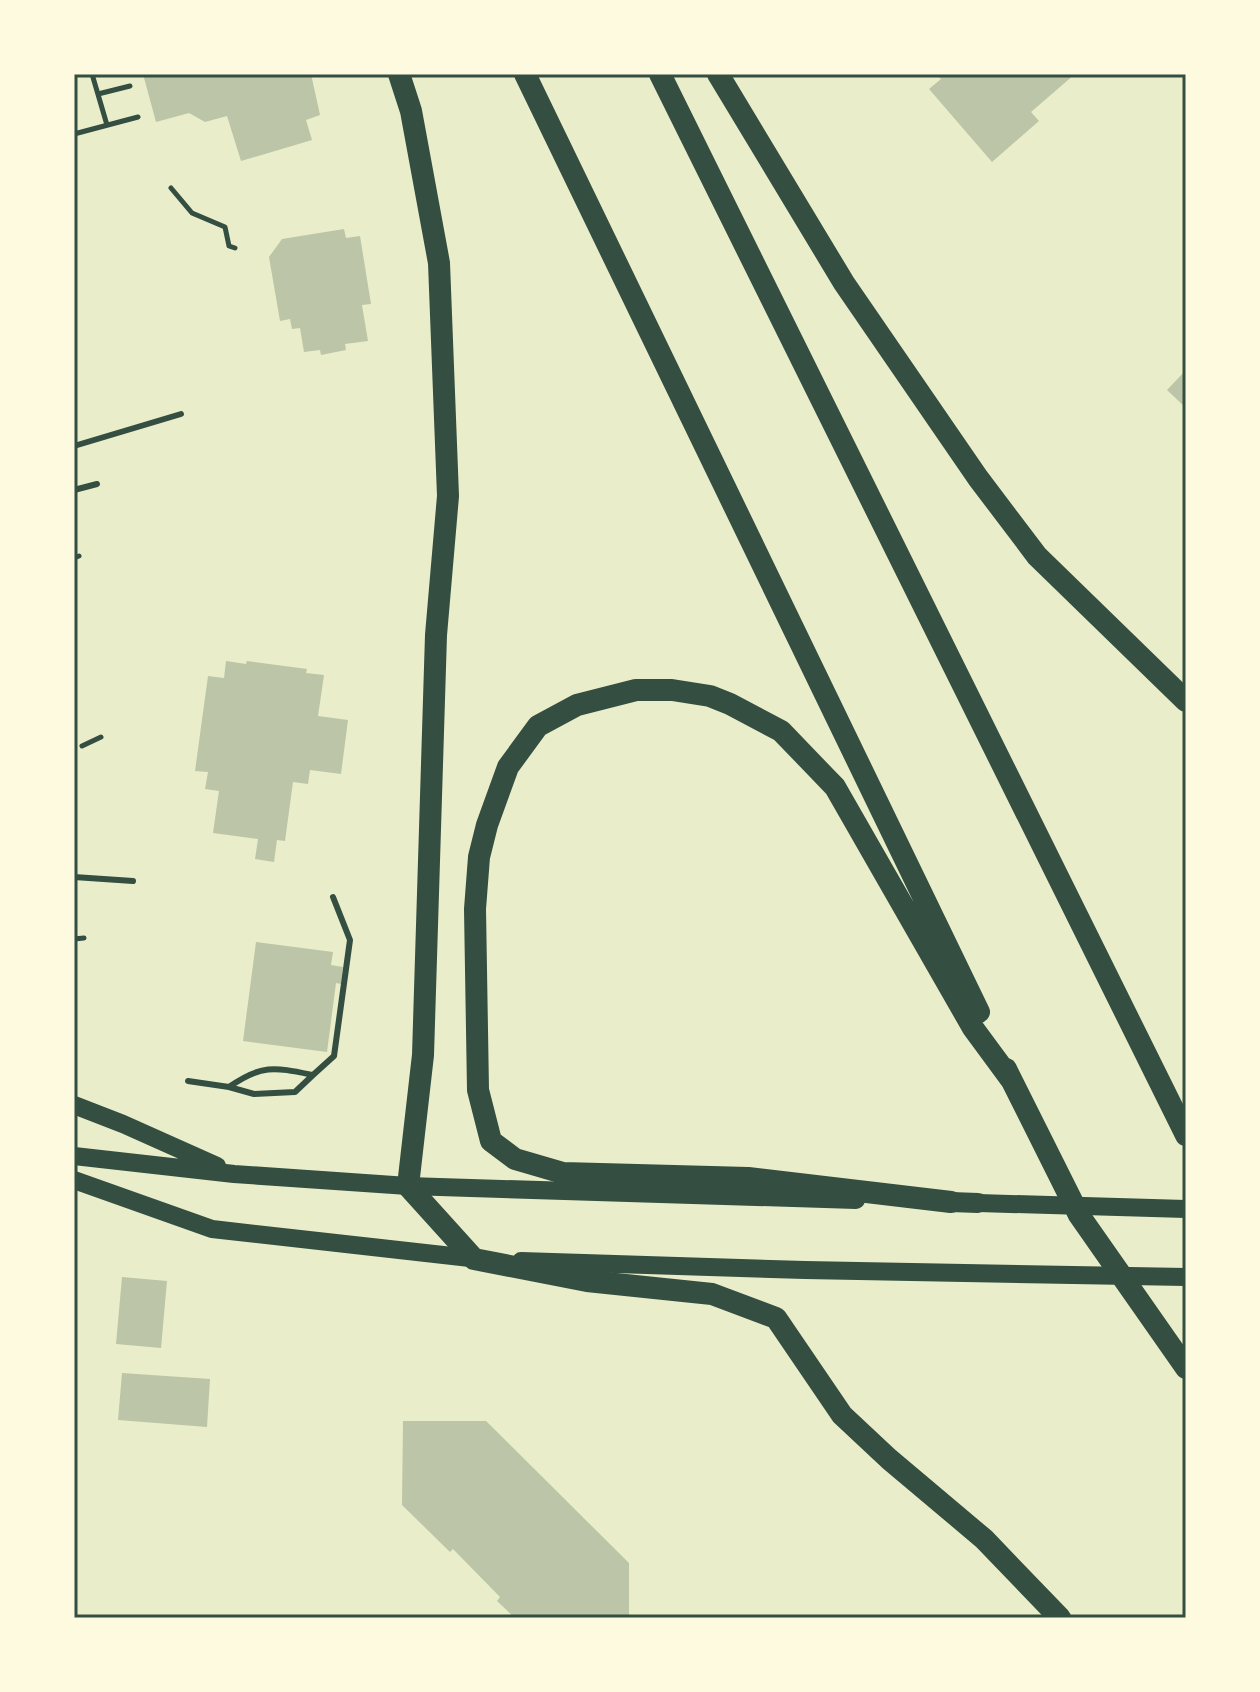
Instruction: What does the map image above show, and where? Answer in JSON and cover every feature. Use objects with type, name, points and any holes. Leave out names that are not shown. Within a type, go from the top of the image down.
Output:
[{"type":"highway","points":[[399,74],[411,111],[439,263],[448,496],[436,635],[423,1055],[408,1186],[474,1259],[587,1281],[712,1294],[776,1318],[842,1415],[984,1539],[1060,1618]]},
{"type":"highway","points":[[525,74],[1079,1215],[1186,1368]]},
{"type":"highway","points":[[660,74],[1186,1135]]},
{"type":"highway","points":[[718,74],[844,283],[978,478],[1037,556],[1186,701]]},
{"type":"highway","points":[[978,1203],[748,1178],[563,1173],[515,1159],[491,1141],[478,1090],[475,909],[482,846],[508,767],[538,726],[577,705],[636,690],[672,690],[710,696],[781,731],[835,787],[973,1028],[1012,1081]]},
{"type":"main road","points":[[74,1105],[234,1174]]},
{"type":"main road","points":[[74,1156],[234,1174],[408,1186],[951,1202]]},
{"type":"main road","points":[[74,1180],[212,1229],[474,1259],[805,1270],[1186,1277]]},
{"type":"main road","points":[[978,1203],[1186,1209]]},
{"type":"lane","points":[[74,446],[181,414]]},
{"type":"lane","points":[[74,490],[97,484]]},
{"type":"lane","points":[[74,877],[133,881]]},
{"type":"lane","points":[[188,1081],[254,1094],[295,1092],[334,1056],[350,940],[333,897]]},
{"type":"lane","points":[[229,1087],[250,1073],[277,1068],[313,1075]]},
{"type":"path","points":[[92,74],[107,125]]},
{"type":"path","points":[[98,94],[130,86]]},
{"type":"path","points":[[74,134],[138,117]]},
{"type":"path","points":[[171,188],[192,213],[225,227],[229,246],[235,248]]},
{"type":"path","points":[[82,746],[101,737]]},
{"type":"path","points":[[74,939],[84,938]]},
{"type":"building","points":[[143,74],[311,74],[320,115],[306,120],[312,140],[241,161],[227,116],[205,122],[189,113],[156,122]]},
{"type":"building","points":[[936,74],[1075,74],[1031,112],[1039,121],[992,162],[929,89],[941,79]]},
{"type":"building","points":[[344,229],[346,238],[360,236],[371,304],[362,305],[368,341],[345,344],[346,350],[321,355],[320,350],[304,352],[300,328],[292,329],[290,319],[280,321],[269,257],[282,239]]},
{"type":"building","points":[[1186,370],[1186,408],[1167,390]]},
{"type":"building","points":[[226,661],[307,669],[306,673],[324,675],[318,716],[348,720],[341,774],[310,770],[308,784],[293,782],[285,841],[277,840],[274,862],[255,859],[258,839],[213,833],[219,791],[205,789],[208,772],[195,771],[208,676],[224,678]]},
{"type":"building","points":[[256,942],[333,952],[331,965],[343,967],[341,984],[336,983],[327,1052],[243,1041]]},
{"type":"building","points":[[122,1277],[167,1281],[161,1348],[116,1344]]},
{"type":"building","points":[[122,1373],[210,1379],[207,1427],[118,1420]]},
{"type":"building","points":[[403,1421],[486,1421],[629,1563],[629,1618],[515,1618],[497,1601],[500,1597],[453,1549],[450,1552],[402,1505]]}]
